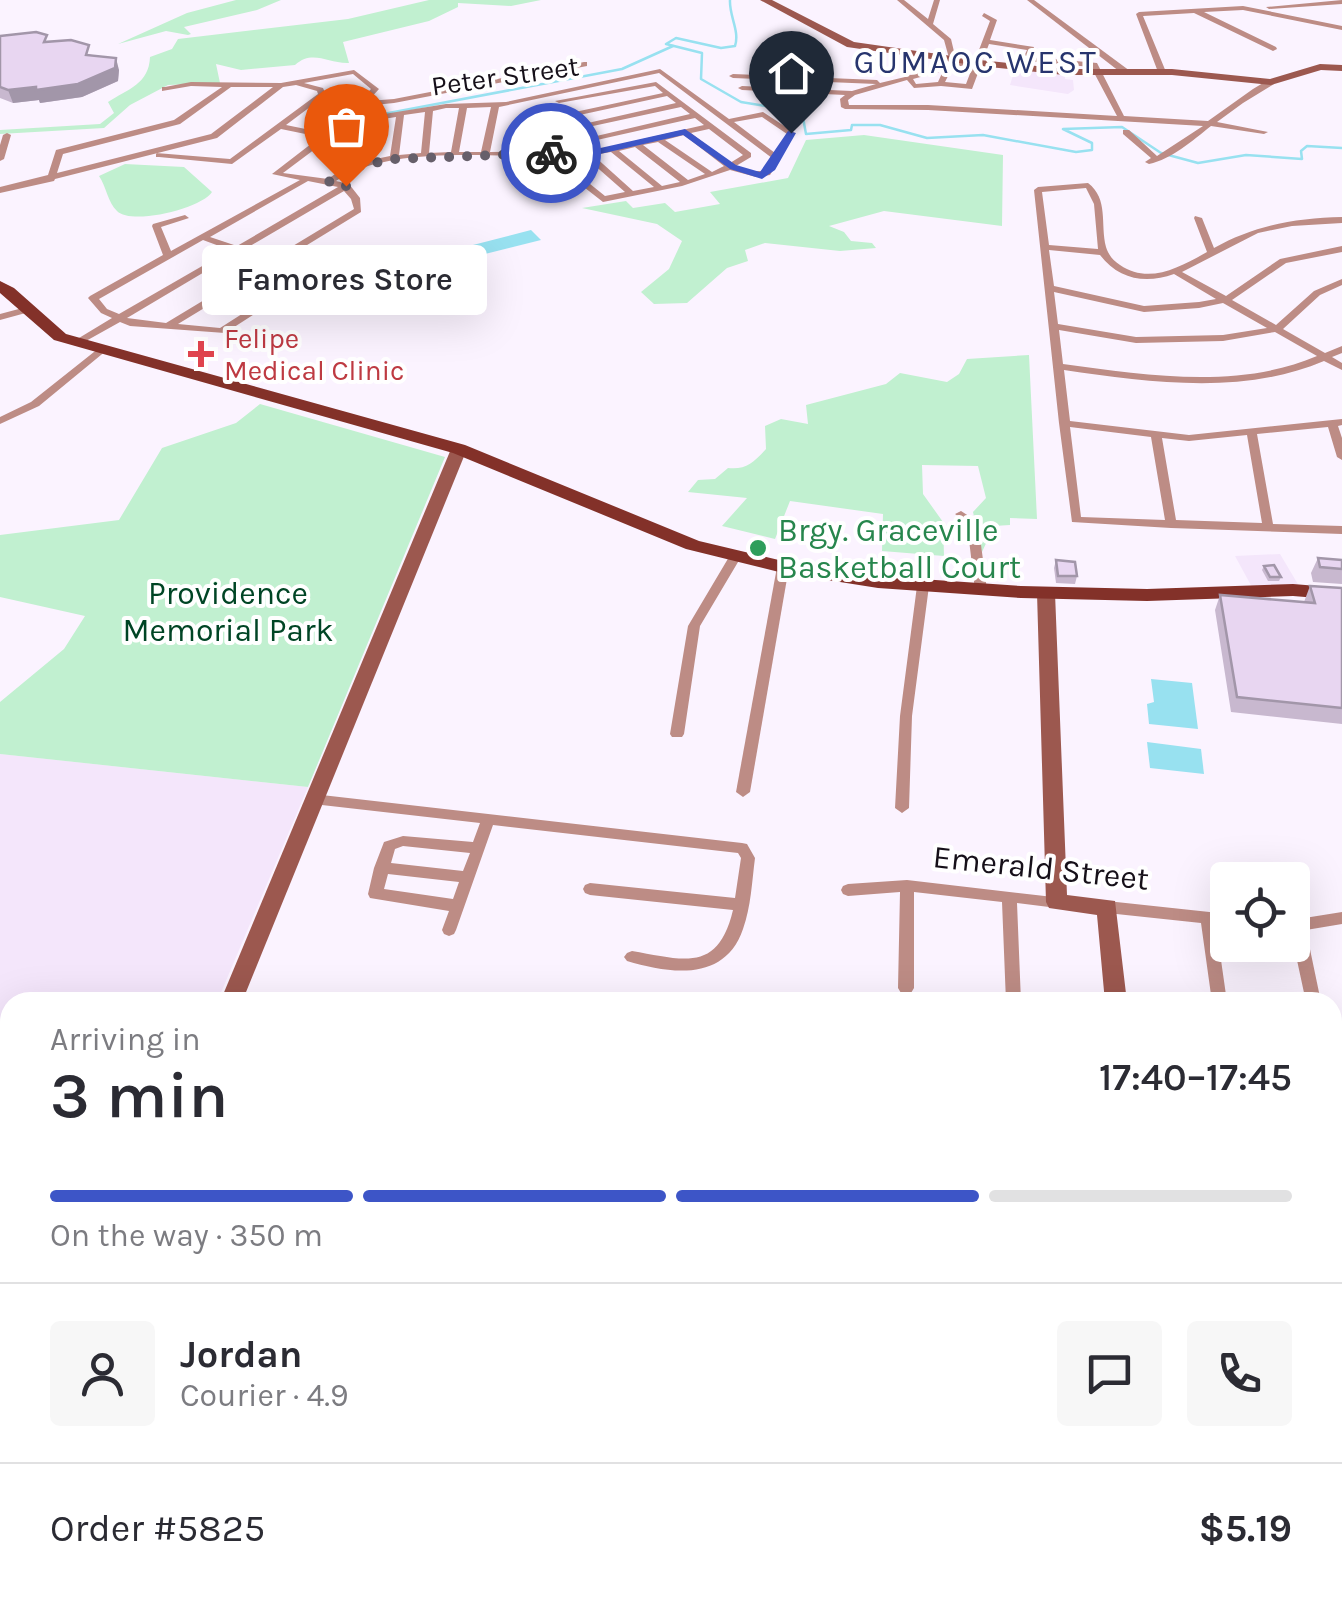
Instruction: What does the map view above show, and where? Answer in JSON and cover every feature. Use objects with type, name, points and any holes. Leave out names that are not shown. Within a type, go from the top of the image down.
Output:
[{"type":"main road","points":[[0,286],[30,309],[47,330],[77,343],[459,448],[693,545],[735,557],[922,586],[1046,594],[1294,590],[1342,594]]},
{"type":"street","points":[[765,0],[851,45],[951,62],[1097,74],[1162,72],[1271,82]]},
{"type":"street","points":[[900,0],[947,39],[951,62],[941,84]]},
{"type":"street","points":[[930,23],[937,0]]},
{"type":"street","points":[[1030,0],[1127,73]]},
{"type":"street","points":[[1136,0],[1162,72]]},
{"type":"street","points":[[1139,14],[1342,2]]},
{"type":"street","points":[[1243,8],[1342,28]]},
{"type":"street","points":[[1194,10],[1273,49]]},
{"type":"street","points":[[956,108],[994,20],[984,16]]},
{"type":"street","points":[[986,41],[1032,49],[1027,59],[1094,65],[1121,117]]},
{"type":"street","points":[[742,88],[852,93],[951,62]]},
{"type":"street","points":[[364,104],[394,102],[584,64]]},
{"type":"street","points":[[1126,132],[1153,161],[1168,156],[1207,123],[1271,82],[1316,68],[1342,68]]},
{"type":"street","name":"Peter Street","points":[[340,170],[326,161],[331,154],[381,117],[543,99],[662,71],[728,121]]},
{"type":"street","points":[[165,88],[298,84],[354,72],[375,89],[364,104],[327,136],[276,174],[346,186],[356,198],[358,210],[169,326]]},
{"type":"street","points":[[733,76],[882,84]]},
{"type":"street","points":[[908,76],[914,86],[968,86]]},
{"type":"street","points":[[148,154],[232,162],[283,128],[322,94],[298,84]]},
{"type":"street","points":[[511,154],[512,141],[543,99],[577,100],[656,84],[748,154],[733,167],[711,175],[602,200],[560,164],[560,153]]},
{"type":"street","points":[[52,179],[58,152],[177,122],[229,85]]},
{"type":"street","points":[[0,190],[214,136],[281,85]]},
{"type":"street","points":[[852,93],[844,99],[845,107],[902,104],[1121,117],[1207,123],[1264,132]]},
{"type":"street","points":[[534,114],[575,114],[668,94]]},
{"type":"street","points":[[524,127],[579,126],[682,104]]},
{"type":"street","points":[[485,154],[494,105]]},
{"type":"street","points":[[455,154],[463,106]]},
{"type":"street","points":[[425,155],[429,109]]},
{"type":"street","points":[[394,159],[400,114]]},
{"type":"street","points":[[685,132],[733,167],[762,176],[791,133],[763,114],[728,121]]},
{"type":"street","points":[[512,141],[588,140],[696,115]]},
{"type":"street","points":[[728,121],[777,158]]},
{"type":"street","points":[[329,182],[340,170],[394,159],[455,154],[587,154],[710,126]]},
{"type":"street","points":[[361,166],[368,127]]},
{"type":"street","points":[[283,128],[327,136]]},
{"type":"street","points":[[0,159],[7,135]]},
{"type":"street","points":[[660,138],[711,175]]},
{"type":"street","points":[[636,144],[684,181]]},
{"type":"street","points":[[612,150],[659,187]]},
{"type":"street","points":[[587,154],[632,193]]},
{"type":"street","points":[[304,181],[93,298],[118,319],[222,330],[336,257],[355,253],[384,256]]},
{"type":"street","points":[[1342,367],[1178,273],[1135,274],[1111,264],[1102,252],[1100,206],[1095,192],[1078,184],[1038,190],[1076,520],[1342,530]]},
{"type":"street","points":[[77,343],[346,186]]},
{"type":"street","points":[[168,256],[156,226],[186,218]]},
{"type":"street","points":[[1198,218],[1212,253]]},
{"type":"street","points":[[1178,273],[1246,234],[1292,224],[1342,220]]},
{"type":"street","points":[[202,237],[310,274]]},
{"type":"street","points":[[1044,248],[1102,252]]},
{"type":"street","points":[[1050,288],[1144,309],[1178,308],[1228,299],[1284,261],[1342,249]]},
{"type":"street","points":[[1054,326],[1166,342],[1203,341],[1278,329],[1318,293],[1342,282]]},
{"type":"street","points":[[0,317],[30,309]]},
{"type":"street","points":[[1058,366],[1180,380],[1261,374],[1325,358],[1342,348]]},
{"type":"street","points":[[0,422],[35,404],[102,350]]},
{"type":"street","points":[[1064,424],[1156,436],[1252,434],[1338,424],[1342,457]]},
{"type":"street","points":[[1252,434],[1268,527]]},
{"type":"street","points":[[1156,436],[1171,525]]},
{"type":"street","points":[[235,992],[459,448]]},
{"type":"street","points":[[961,514],[972,522],[981,590]]},
{"type":"street","points":[[677,734],[694,626],[735,557]]},
{"type":"street","points":[[743,792],[783,567]]},
{"type":"street","points":[[902,808],[906,716],[922,586]]},
{"type":"street","points":[[1046,594],[1056,902]]},
{"type":"street","points":[[313,800],[742,848],[748,858],[737,936],[717,960],[690,967],[632,957]]},
{"type":"street","points":[[449,930],[489,818]]},
{"type":"street","points":[[458,906],[380,898],[375,894],[381,868],[389,846],[395,842],[478,848]]},
{"type":"street","points":[[381,868],[468,877]]},
{"type":"street","points":[[906,988],[908,886]]},
{"type":"street","name":"Emerald Street","points":[[848,890],[908,886],[1208,918]]},
{"type":"street","points":[[590,889],[741,906]]},
{"type":"street","points":[[1009,897],[1014,992]]},
{"type":"street","points":[[1108,907],[1115,992]]},
{"type":"street","points":[[1208,918],[1219,992]]},
{"type":"street","points":[[1310,923],[1342,918]]},
{"type":"street","points":[[1304,962],[1311,992]]},
{"type":"shaded area","points":[[1015,69],[1065,73],[1065,79],[1073,80],[1074,90],[1068,94],[1010,85]]},
{"type":"shaded area","points":[[1280,554],[1299,586],[1253,589],[1235,556]]},
{"type":"shaded area","points":[[0,754],[308,787],[221,992],[0,992]]},
{"type":"green space","points":[[236,0],[281,0],[257,10],[184,27],[191,34],[188,35],[166,31],[118,44],[187,13]]},
{"type":"green space","points":[[429,0],[541,0],[511,6],[458,3],[458,7],[429,21],[343,42],[349,63],[308,58],[295,65],[241,70],[216,64],[220,83],[168,85],[130,105],[104,128],[0,134],[0,130],[100,124],[114,113],[108,102],[142,80],[150,57],[172,49],[178,39],[348,19]]},
{"type":"green space","points":[[864,135],[1003,155],[1002,226],[884,211],[829,226],[844,232],[851,241],[872,243],[876,248],[840,251],[765,243],[745,250],[748,261],[727,268],[687,303],[654,304],[641,292],[669,269],[682,241],[657,224],[582,208],[626,201],[633,208],[665,203],[675,212],[720,204],[710,192],[788,178],[806,140]]},
{"type":"green space","points":[[125,164],[184,167],[212,192],[195,204],[166,213],[125,215],[114,208],[99,176]]},
{"type":"green space","points":[[1029,355],[1037,519],[1010,518],[1010,525],[994,526],[982,552],[973,512],[986,498],[978,466],[922,465],[923,494],[943,522],[944,556],[882,551],[883,514],[790,501],[775,539],[722,526],[747,498],[688,492],[698,480],[715,479],[728,468],[740,468],[753,461],[766,449],[765,426],[781,419],[808,424],[806,405],[886,384],[900,373],[947,382],[959,374],[967,359]]},
{"type":"green space","name":"Providence Memorial Park","points":[[260,404],[445,457],[308,787],[0,754],[0,702],[64,649],[85,616],[0,597],[0,535],[119,520],[162,448],[236,423]]},
{"type":"water","points":[[531,230],[541,240],[445,264],[438,254]]},
{"type":"water","points":[[1151,679],[1192,683],[1198,729],[1149,724],[1147,704],[1154,702]]},
{"type":"water","points":[[1147,742],[1201,749],[1204,774],[1150,768]]},
{"type":"building","points":[[36,32],[47,35],[44,42],[71,40],[89,45],[86,55],[116,58],[115,68],[78,84],[36,90],[0,87],[0,36]]},
{"type":"building","points":[[1318,558],[1342,560],[1342,569],[1320,567]]},
{"type":"building","points":[[1056,560],[1075,562],[1077,576],[1058,576]]},
{"type":"building","points":[[1274,565],[1281,577],[1270,577],[1264,566]]},
{"type":"building","points":[[1310,586],[1342,588],[1342,708],[1237,697],[1220,595],[1315,603]]},
{"type":"waterway","points":[[730,0],[735,46],[721,48],[676,38],[666,44],[702,53],[701,79],[741,102],[802,112],[806,134],[851,130],[852,125],[880,125],[927,138],[983,135],[1076,152],[1092,150],[1092,143],[1063,129],[1122,127],[1161,153],[1198,163],[1246,155],[1302,159],[1301,151],[1307,146],[1342,148]]},
{"type":"waterway","points":[[373,116],[622,69],[673,46]]},
{"type":"way so far","points":[[346,186],[329,182],[340,170],[394,159],[551,153]]},
{"type":"place","name":"Famores Store","points":[[346,186]]},
{"type":"place","name":"Felipe Medical Clinic","points":[[201,354]]},
{"type":"place","name":"Brgy. Graceville Basketball Court","points":[[758,548]]},
{"type":"district","name":"GUMAOC WEST","points":[[976,62]]},
{"type":"route","points":[[551,153],[587,154],[685,132],[733,167],[762,176],[772,168],[791,133]]}]
